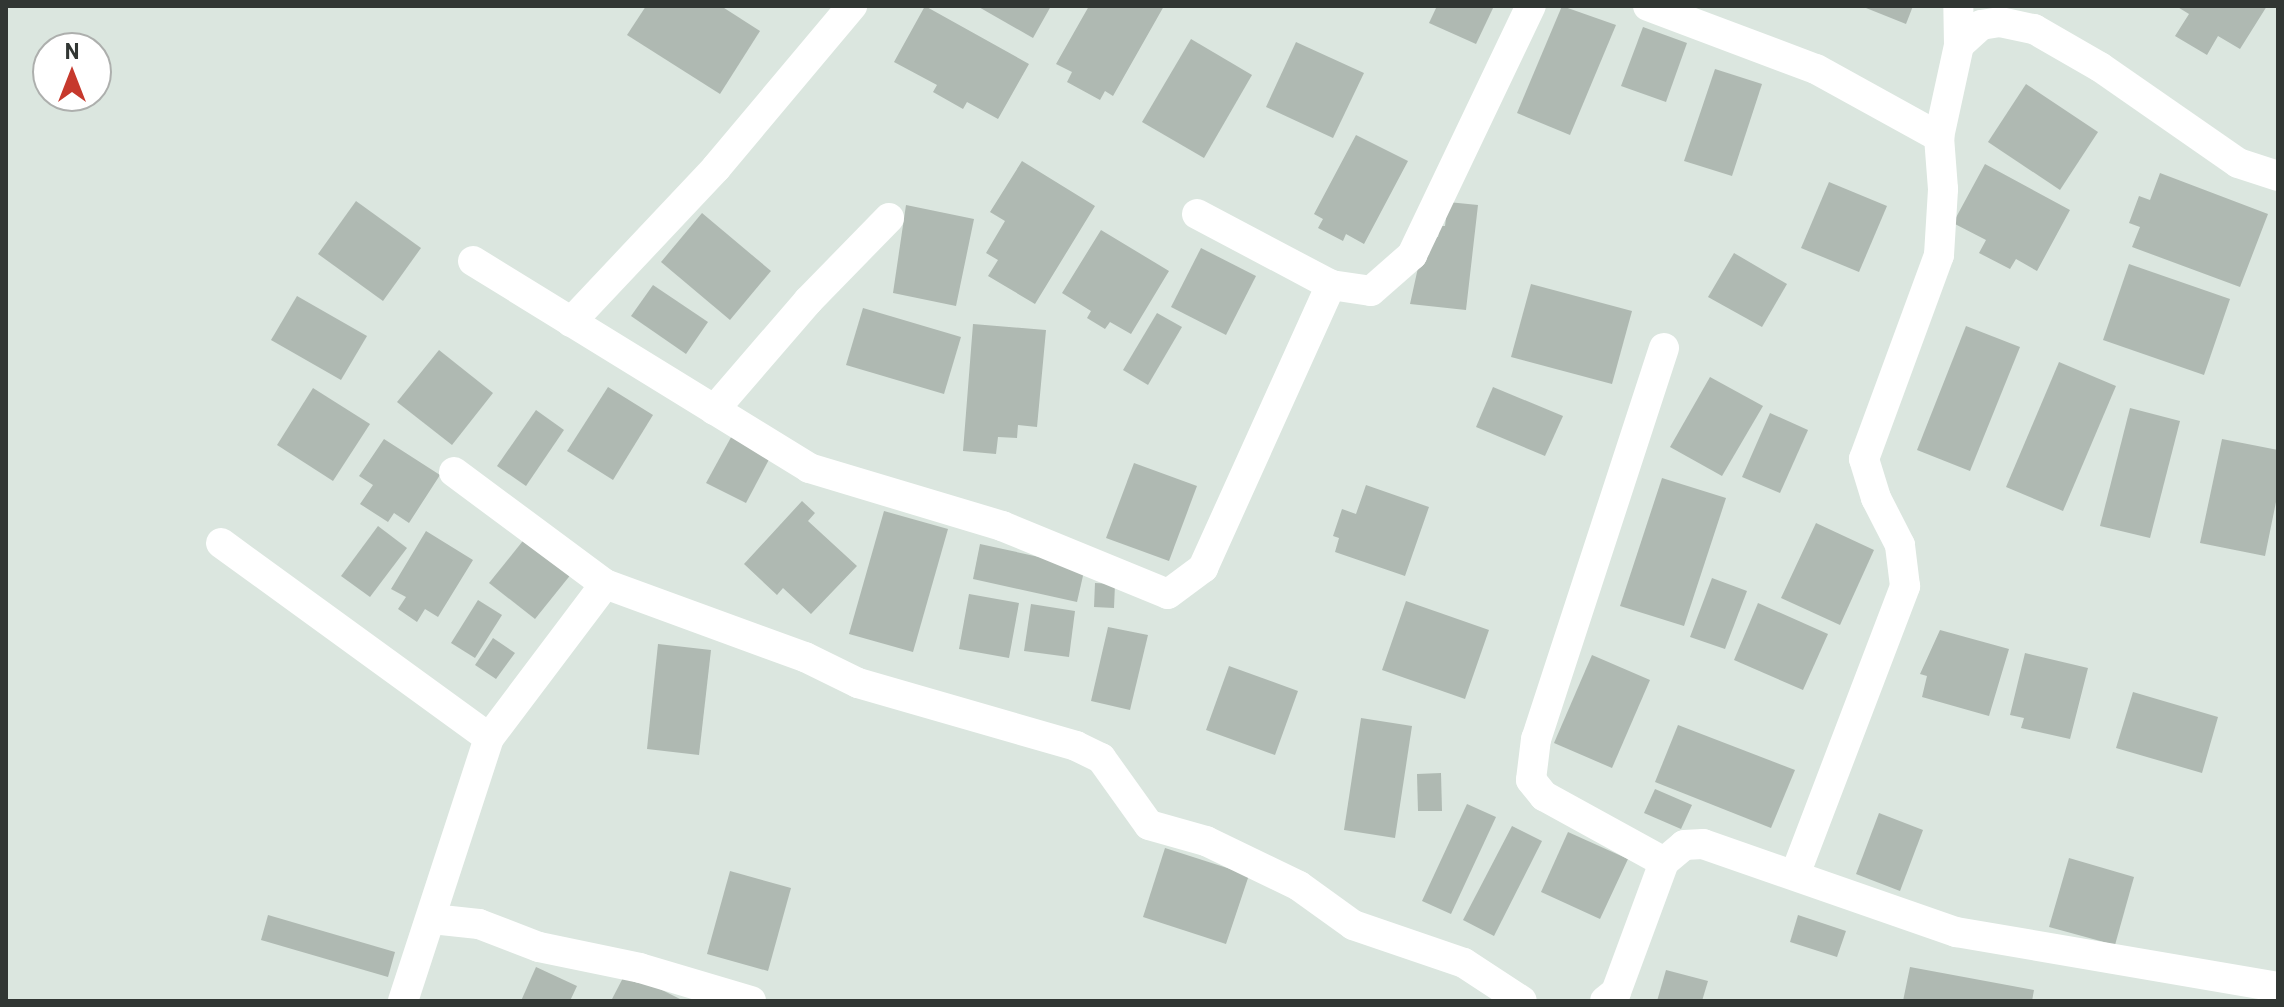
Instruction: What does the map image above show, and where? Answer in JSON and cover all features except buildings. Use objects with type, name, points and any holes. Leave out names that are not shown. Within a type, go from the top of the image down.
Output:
[{"type":"street","points":[[571,322],[716,168],[852,6]]},
{"type":"street","points":[[1197,214],[1331,285],[1371,291],[1412,255],[1531,6]]},
{"type":"street","points":[[1648,6],[1816,69],[1939,137]]},
{"type":"street","points":[[1796,872],[1905,586],[1900,545],[1876,498],[1864,459],[1939,255],[1943,189],[1939,137],[1959,45],[1958,6]]},
{"type":"street","points":[[1959,45],[1981,25],[2034,29],[2100,67],[2238,163],[2278,176]]},
{"type":"street","points":[[714,410],[808,301],[889,218]]},
{"type":"street","points":[[473,261],[809,468],[1002,526],[1168,594],[1203,568],[1331,285]]},
{"type":"street","points":[[1664,348],[1536,739],[1531,780],[1544,796],[1664,862]]},
{"type":"street","points":[[454,472],[605,584],[805,657],[858,683],[1076,746],[1101,758],[1149,825],[1206,841],[1299,886],[1353,925],[1464,963],[1522,1001]]},
{"type":"street","points":[[221,543],[489,738]]},
{"type":"street","points":[[403,1001],[489,738],[605,584]]},
{"type":"street","points":[[1605,1001],[1616,992],[1664,862],[1684,845],[1703,844],[1743,861],[1796,872],[1956,932],[2278,987]]},
{"type":"street","points":[[432,919],[479,924],[539,947],[640,968],[751,1001]]}]
